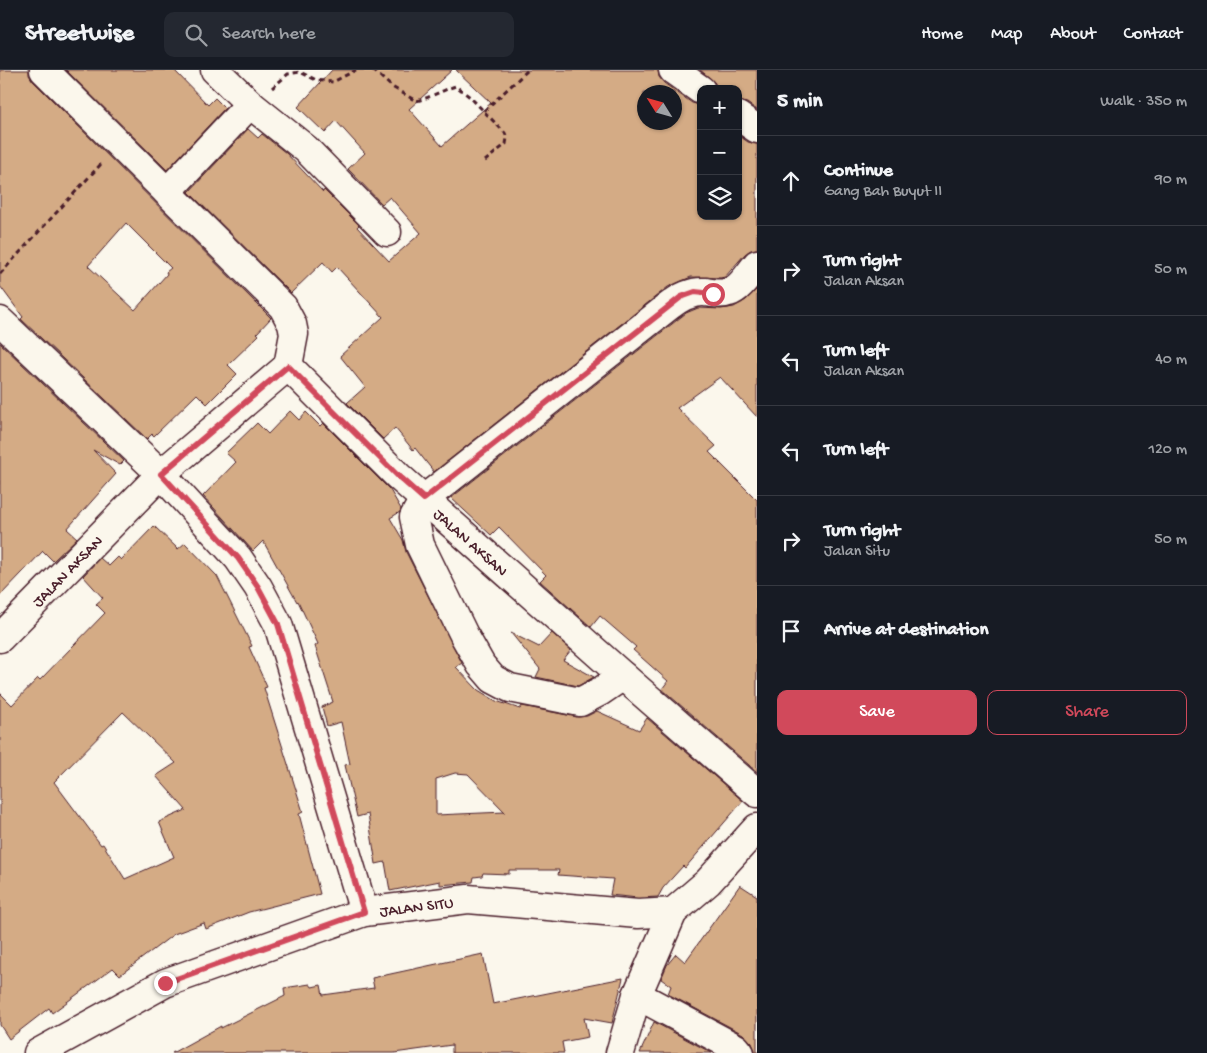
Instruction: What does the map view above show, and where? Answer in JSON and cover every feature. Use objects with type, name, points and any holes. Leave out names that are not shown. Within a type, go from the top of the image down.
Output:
[{"type":"street","points":[[44,70],[283,307],[292,324],[294,334],[288,366]]},
{"type":"street","points":[[215,70],[250,104],[306,149],[387,232]]},
{"type":"street","points":[[673,70],[697,87]]},
{"type":"street","points":[[167,192],[250,104]]},
{"type":"street","points":[[742,119],[757,128]]},
{"type":"street","points":[[623,676],[580,702],[510,688],[493,679],[481,665],[464,635],[420,545],[414,518],[424,499],[681,297],[695,292],[713,294],[730,292],[736,288],[757,264]]},
{"type":"street","points":[[0,321],[161,474],[238,558],[258,587],[278,624],[364,912]]},
{"type":"street","name":"JALAN AKSAN","points":[[0,638],[161,474],[288,366],[398,476],[757,793]]},
{"type":"street","points":[[620,1053],[637,995],[673,912],[708,882],[757,828]]},
{"type":"street","name":"JALAN SITU","points":[[38,1053],[165,983],[364,912],[468,899],[638,914],[673,912]]},
{"type":"street","points":[[637,995],[736,1048],[740,1053]]},
{"type":"path","points":[[250,104],[288,74],[300,72],[316,80],[333,82],[356,70]]},
{"type":"path","points":[[373,70],[392,87],[416,102],[428,99],[442,90],[456,86],[470,97],[507,138],[506,144],[485,162]]},
{"type":"path","points":[[484,111],[528,70]]},
{"type":"path","points":[[0,274],[119,144]]},
{"type":"building","points":[[0,70],[29,70],[29,75],[33,81],[271,318],[257,333],[259,335],[228,365],[237,374],[207,404],[197,394],[154,436],[152,434],[147,439],[21,319],[23,317],[0,286]],"holes":[[[126,223],[171,268],[135,310],[88,266]]]},
{"type":"building","points":[[66,70],[174,70],[208,105],[215,98],[225,108],[167,170]]},
{"type":"building","points":[[332,70],[452,70],[409,109],[442,146],[491,103],[456,70],[658,70],[659,77],[667,85],[637,85],[637,130],[682,130],[682,96],[697,104],[697,220],[742,220],[742,138],[748,142],[757,144],[757,249],[745,254],[725,277],[691,277],[668,287],[434,472],[415,448],[413,450],[395,428],[383,439],[347,403],[365,387],[340,356],[383,317],[337,267],[332,272],[323,262],[291,293],[189,192],[248,129],[258,138],[262,134],[286,153],[323,192],[324,190],[359,225],[357,227],[389,261],[421,233],[390,197],[382,204],[348,169],[365,153],[336,121],[325,133],[298,107]]},
{"type":"building","points":[[700,70],[757,70],[757,110],[742,102],[742,85],[715,85]]},
{"type":"building","points":[[757,289],[757,417],[720,377],[677,408],[716,446],[709,452],[757,500],[757,772],[662,689],[668,681],[633,650],[636,647],[600,616],[591,627],[540,581],[546,575],[499,527],[491,535],[451,498],[686,313],[698,308],[721,309],[734,307],[746,300]]},
{"type":"building","points":[[0,343],[124,461],[120,465],[93,450],[116,474],[67,529],[77,538],[53,561],[43,551],[0,596]]},
{"type":"building","points":[[290,411],[299,420],[306,412],[320,426],[323,423],[390,490],[401,509],[400,512],[390,518],[403,540],[406,552],[462,663],[456,667],[478,690],[496,701],[520,709],[522,706],[577,717],[587,716],[597,711],[639,730],[647,718],[743,801],[685,868],[683,866],[663,888],[658,897],[638,898],[610,895],[613,879],[558,875],[559,870],[509,870],[509,874],[483,873],[482,876],[474,877],[473,882],[440,885],[440,881],[390,891],[385,862],[376,864],[368,814],[357,817],[345,765],[350,764],[341,722],[327,726],[322,707],[333,702],[315,646],[318,644],[298,601],[263,541],[253,551],[203,496],[236,462],[226,453],[257,423],[268,434]],"holes":[[[455,773],[468,774],[505,812],[436,815],[436,779]]]},
{"type":"building","points":[[154,526],[178,549],[185,543],[217,576],[252,646],[249,647],[267,687],[264,688],[303,812],[299,814],[320,894],[249,912],[206,929],[204,923],[174,934],[120,975],[113,968],[52,1013],[49,1008],[9,1039],[0,1025],[0,693],[12,705],[38,678],[40,680],[105,613],[96,604],[103,598],[83,576],[100,558],[109,566],[118,557],[121,560]],"holes":[[[123,712],[176,763],[156,776],[186,810],[159,822],[174,857],[125,879],[103,844],[101,845],[54,782]]]},
{"type":"building","points":[[511,633],[539,647],[552,633],[571,650],[563,660],[594,677],[578,686],[536,677],[540,669]]},
{"type":"building","points":[[740,885],[757,896],[757,1053],[755,1053],[752,1043],[743,1034],[668,994],[671,986],[661,979],[667,965],[676,954],[685,962]]},
{"type":"building","points":[[483,954],[493,1004],[623,978],[612,1023],[584,1018],[588,1037],[562,1042],[564,1053],[452,1053],[452,1045],[394,1053],[172,1053],[221,1026],[221,1028],[285,996],[284,988],[310,984],[312,987],[321,985],[323,995],[374,988],[372,978]]},
{"type":"building","points":[[654,1022],[712,1053],[640,1053]]},
{"type":"route","points":[[165,983],[364,912],[278,624],[258,587],[238,558],[161,474],[288,366],[398,476],[424,499],[681,297],[695,292],[713,294]]}]
